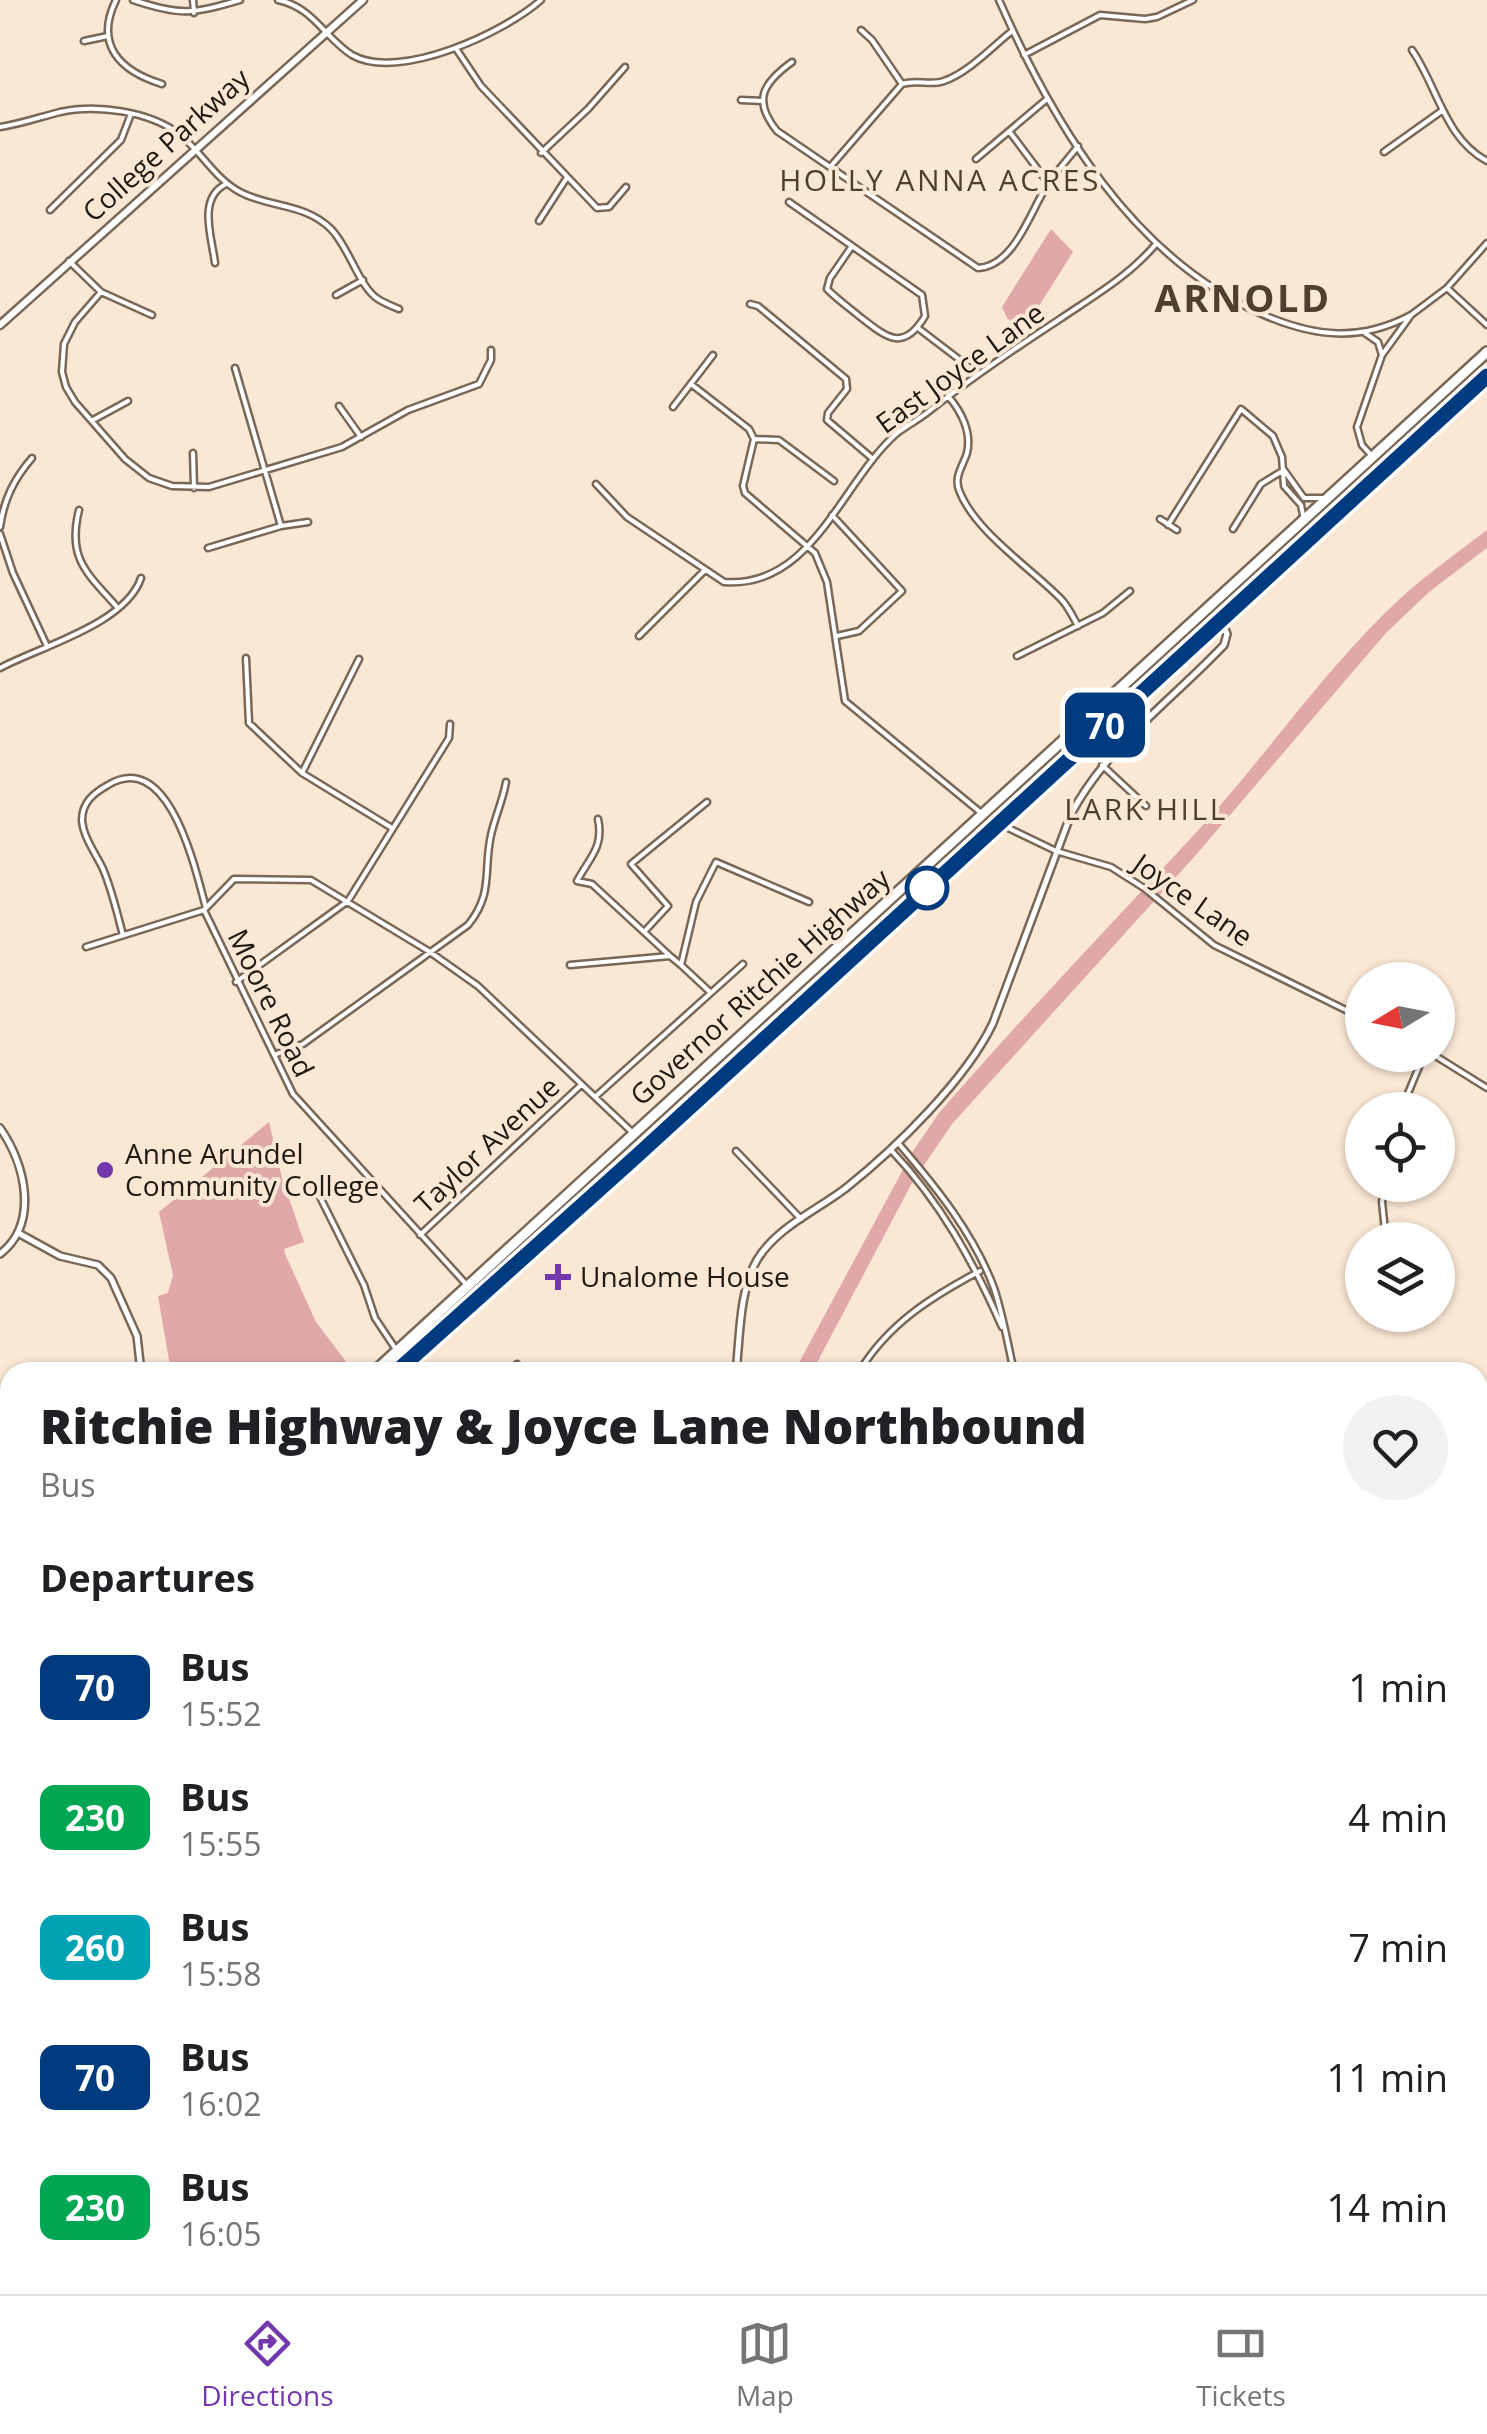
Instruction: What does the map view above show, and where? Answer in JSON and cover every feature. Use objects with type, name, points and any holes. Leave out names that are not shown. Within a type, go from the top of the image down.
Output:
[{"type":"highway","name":"Governor Ritchie Highway","points":[[385,1362],[1487,352]]},
{"type":"highway","name":"Governor Ritchie Highway","points":[[407,1362],[1487,376]]},
{"type":"highway","points":[[1220,619],[1217,608],[1222,596]]},
{"type":"highway","points":[[998,823],[994,812],[1008,792]]},
{"type":"highway","points":[[962,856],[988,825],[984,815]]},
{"type":"highway","points":[[721,1054],[730,1068]]},
{"type":"highway","points":[[422,1330],[432,1340]]},
{"type":"main road","name":"College Parkway","points":[[0,324],[363,0]]},
{"type":"street","points":[[116,0],[110,12],[108,36],[122,64],[162,84]]},
{"type":"street","points":[[133,0],[159,9],[194,13],[240,0]]},
{"type":"street","points":[[193,0],[194,13]]},
{"type":"street","points":[[278,0],[290,1],[351,54],[366,60],[439,56],[484,35],[541,0]]},
{"type":"street","points":[[1024,55],[1100,15],[1157,17],[1193,0]]},
{"type":"street","points":[[1002,1],[1012,31],[1047,99],[1078,146],[1112,194],[1183,269],[1218,294],[1293,327],[1324,334],[1365,333],[1411,316]]},
{"type":"street","points":[[861,30],[902,84]]},
{"type":"street","points":[[830,168],[902,84],[944,81],[1012,31]]},
{"type":"street","points":[[84,41],[108,36]]},
{"type":"street","points":[[456,48],[468,72],[596,208],[609,207],[626,187]]},
{"type":"street","points":[[1412,50],[1458,135],[1473,153],[1487,160]]},
{"type":"street","points":[[792,62],[770,79],[763,100],[767,118],[777,132],[978,268],[988,267],[1005,256],[1048,183],[1078,146]]},
{"type":"street","points":[[541,152],[588,109],[625,67]]},
{"type":"street","points":[[976,159],[1047,99]]},
{"type":"street","points":[[741,100],[763,100]]},
{"type":"street","points":[[0,126],[77,110],[131,114],[174,131],[226,184],[258,201],[314,214],[344,245],[374,298],[399,309]]},
{"type":"street","points":[[1384,152],[1442,110]]},
{"type":"street","points":[[50,210],[116,146],[131,114]]},
{"type":"street","points":[[1009,132],[1048,183]]},
{"type":"street","points":[[538,221],[566,178]]},
{"type":"street","points":[[216,263],[208,204],[218,187],[226,184]]},
{"type":"street","points":[[789,202],[920,292],[926,313],[918,328],[904,338],[888,337],[829,291],[828,281],[852,246]]},
{"type":"street","points":[[1372,456],[1362,445],[1357,427],[1382,355],[1411,316],[1447,288],[1487,243]]},
{"type":"street","name":"East Joyce Lane","points":[[809,546],[873,459],[897,434],[977,373],[1126,275],[1156,244]]},
{"type":"street","points":[[69,261],[100,292],[152,315]]},
{"type":"street","points":[[336,294],[363,280]]},
{"type":"street","points":[[1447,288],[1487,325]]},
{"type":"street","points":[[100,292],[74,322],[64,344],[62,372],[70,396],[124,460],[150,478],[172,486],[194,488],[342,448],[408,410],[479,384],[491,350]]},
{"type":"street","points":[[750,304],[758,306],[846,379],[847,389],[828,414],[828,420],[873,459]]},
{"type":"street","points":[[918,328],[977,373]]},
{"type":"street","points":[[1365,333],[1378,342],[1382,355]]},
{"type":"street","points":[[673,407],[712,355]]},
{"type":"street","points":[[234,368],[282,526]]},
{"type":"street","points":[[691,384],[749,429],[754,439],[745,493],[809,546],[826,582],[845,701],[984,815]]},
{"type":"street","points":[[948,396],[962,411],[967,452],[958,472],[957,487],[969,509],[1022,566],[1063,600],[1078,626]]},
{"type":"street","points":[[93,420],[128,400]]},
{"type":"street","points":[[340,406],[361,437]]},
{"type":"street","points":[[1168,525],[1241,410],[1273,436],[1291,484],[1307,501],[1326,498]]},
{"type":"street","points":[[754,439],[779,440],[834,481]]},
{"type":"street","points":[[192,453],[194,488]]},
{"type":"street","points":[[0,527],[4,502],[32,458]]},
{"type":"street","points":[[1284,470],[1284,486],[1302,508],[1302,520]]},
{"type":"street","points":[[1233,529],[1261,484],[1284,470]]},
{"type":"street","points":[[596,484],[627,517],[724,582],[741,584],[786,565],[809,546]]},
{"type":"street","points":[[79,510],[74,546],[81,566],[118,607]]},
{"type":"street","points":[[832,515],[902,591],[859,631],[835,636]]},
{"type":"street","points":[[1160,519],[1177,530]]},
{"type":"street","points":[[208,548],[308,522]]},
{"type":"street","points":[[0,534],[47,646]]},
{"type":"street","points":[[639,636],[706,570]]},
{"type":"street","points":[[0,668],[100,622],[134,592],[142,578]]},
{"type":"street","points":[[1017,656],[1120,603],[1130,591]]},
{"type":"street","points":[[737,1362],[748,1283],[757,1261],[772,1241],[843,1191],[890,1149],[961,1072],[986,1037],[1071,814],[1102,765],[1224,645],[1226,634],[1220,619]]},
{"type":"street","points":[[246,658],[249,723],[302,772],[392,828]]},
{"type":"street","points":[[302,772],[358,658]]},
{"type":"street","points":[[236,982],[348,901],[449,738],[450,724]]},
{"type":"street","points":[[1102,765],[1146,806]]},
{"type":"street","name":"Moore Road","points":[[123,936],[112,892],[84,830],[82,816],[90,798],[119,779],[138,777],[160,792],[191,854],[205,909],[236,982],[293,1094],[468,1287]]},
{"type":"street","points":[[272,1056],[303,1044],[468,925],[480,910],[487,889],[491,836],[506,782]]},
{"type":"street","points":[[644,932],[668,906],[631,864],[706,802]]},
{"type":"street","points":[[598,818],[602,835],[578,882],[592,884],[710,992]]},
{"type":"street","name":"Joyce Lane","points":[[998,823],[1056,851],[1110,867],[1144,888],[1214,945],[1345,1010]]},
{"type":"street","points":[[681,965],[696,902],[716,862],[808,902]]},
{"type":"street","points":[[86,947],[205,909],[234,879],[311,880],[478,986],[634,1134]]},
{"type":"street","points":[[570,965],[670,956]]},
{"type":"street","points":[[595,1097],[744,964]]},
{"type":"street","points":[[1455,1068],[1487,1088]]},
{"type":"street","name":"Taylor Avenue","points":[[420,1235],[581,1085]]},
{"type":"street","points":[[0,1128],[14,1153],[24,1187],[25,1210],[20,1234],[0,1254]]},
{"type":"street","points":[[897,1142],[948,1205],[985,1268],[994,1288],[1012,1362]]},
{"type":"street","points":[[890,1149],[960,1238],[1006,1336]]},
{"type":"street","points":[[736,1151],[801,1218]]},
{"type":"street","points":[[313,1182],[364,1285],[375,1318],[397,1351]]},
{"type":"street","points":[[941,1210],[948,1205]]},
{"type":"street","points":[[20,1234],[60,1256],[98,1265],[111,1278],[137,1336],[140,1362]]},
{"type":"street","points":[[960,1238],[967,1234]]},
{"type":"street","points":[[867,1362],[913,1310],[985,1268]]},
{"type":"shaded area","points":[[1051,229],[1073,252],[1027,325],[1019,327],[1007,318],[1002,307]]},
{"type":"shaded area","points":[[1487,530],[1487,548],[1429,592],[1386,633],[1195,856],[952,1124],[912,1183],[817,1362],[799,1362],[913,1151],[939,1113],[1217,810],[1360,639],[1435,569]]},
{"type":"shaded area","points":[[269,1122],[282,1178],[304,1242],[284,1249],[285,1254],[316,1322],[346,1362],[169,1362],[158,1296],[168,1293],[173,1275],[159,1212]]},
{"type":"bus line","name":"70","points":[[407,1362],[484,1296],[1487,376]]},
{"type":"place","name":"Anne Arundel Community College","points":[[105,1170]]},
{"type":"place","name":"Unalome House","points":[[558,1277]]},
{"type":"district","name":"HOLLY ANNA ACRES","points":[[940,181]]},
{"type":"district","name":"ARNOLD","points":[[1243,299]]},
{"type":"district","name":"LARK HILL","points":[[1146,810]]}]
